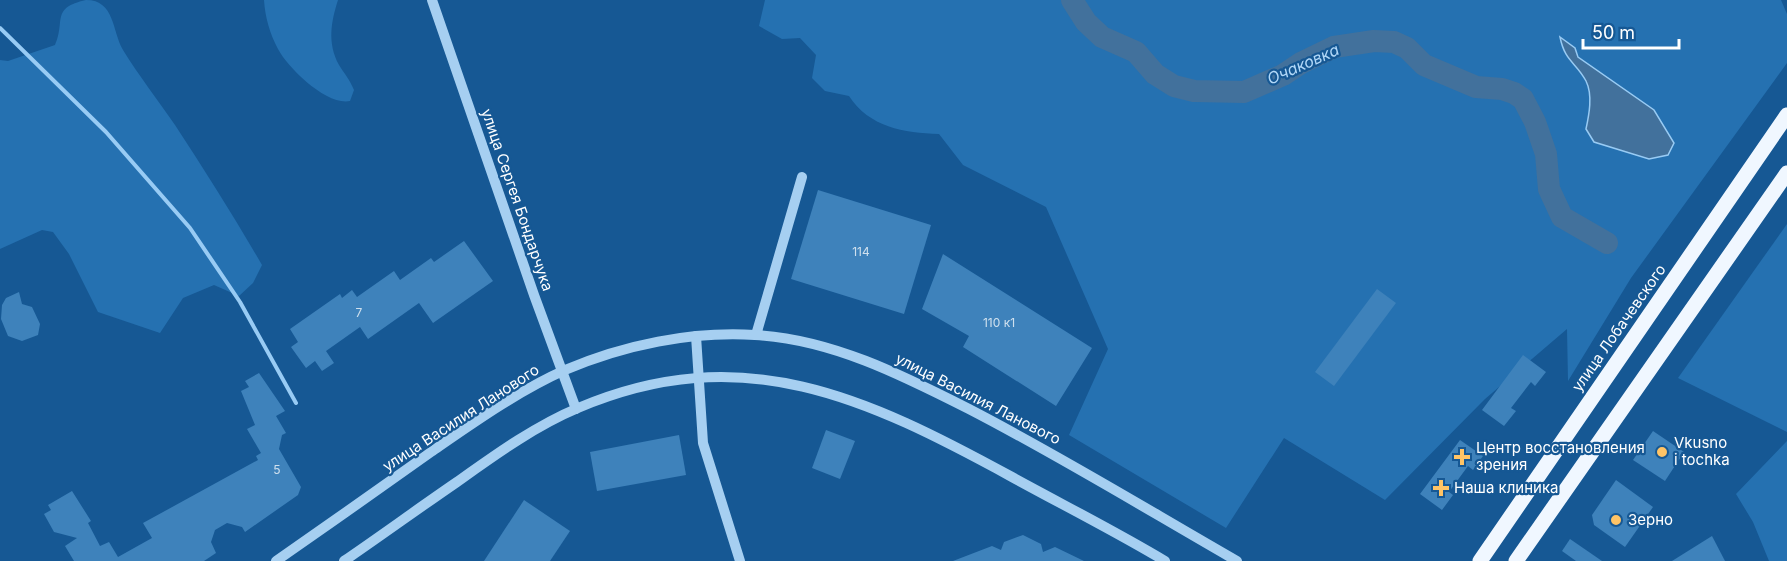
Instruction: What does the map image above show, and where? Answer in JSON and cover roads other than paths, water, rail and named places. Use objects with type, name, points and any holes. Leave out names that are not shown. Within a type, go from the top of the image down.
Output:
[{"type":"main road","name":"улица Лобачевского","points":[[1480,561],[1787,116]]},
{"type":"main road","points":[[1516,561],[1787,173]]},
{"type":"street","name":"улица Сергея Бондарчука","points":[[432,0],[576,409]]},
{"type":"street","points":[[756,335],[802,177]]},
{"type":"street","name":"улица Василия Ланового","points":[[276,561],[460,432],[562,371],[598,357],[654,343],[696,336],[756,335],[824,347],[895,372],[1036,443],[1237,561]]},
{"type":"street","points":[[696,336],[703,443],[740,561]]},
{"type":"street","points":[[344,561],[489,459],[526,435],[576,409],[644,386],[699,378],[765,379],[813,387],[851,400],[979,459],[1165,561]]},
{"type":"waterway","name":"Очаковка","points":[[1072,0],[1086,22],[1102,37],[1136,52],[1155,74],[1174,86],[1194,91],[1244,92],[1283,75],[1301,63],[1334,47],[1374,41],[1394,42],[1407,48],[1424,65],[1476,87],[1502,89],[1514,93],[1523,99],[1535,122],[1546,154],[1549,189],[1562,217],[1607,243]]},
{"type":"waterway","points":[[0,28],[106,132],[190,228],[240,302],[296,403]]},
{"type":"place","name":"Vkusno i tochka","points":[[1662,452]]},
{"type":"place","name":"Центр восстановления зрения","points":[[1462,457]]},
{"type":"place","name":"Наша клиника","points":[[1441,488]]},
{"type":"place","name":"Зерно","points":[[1616,520]]}]
